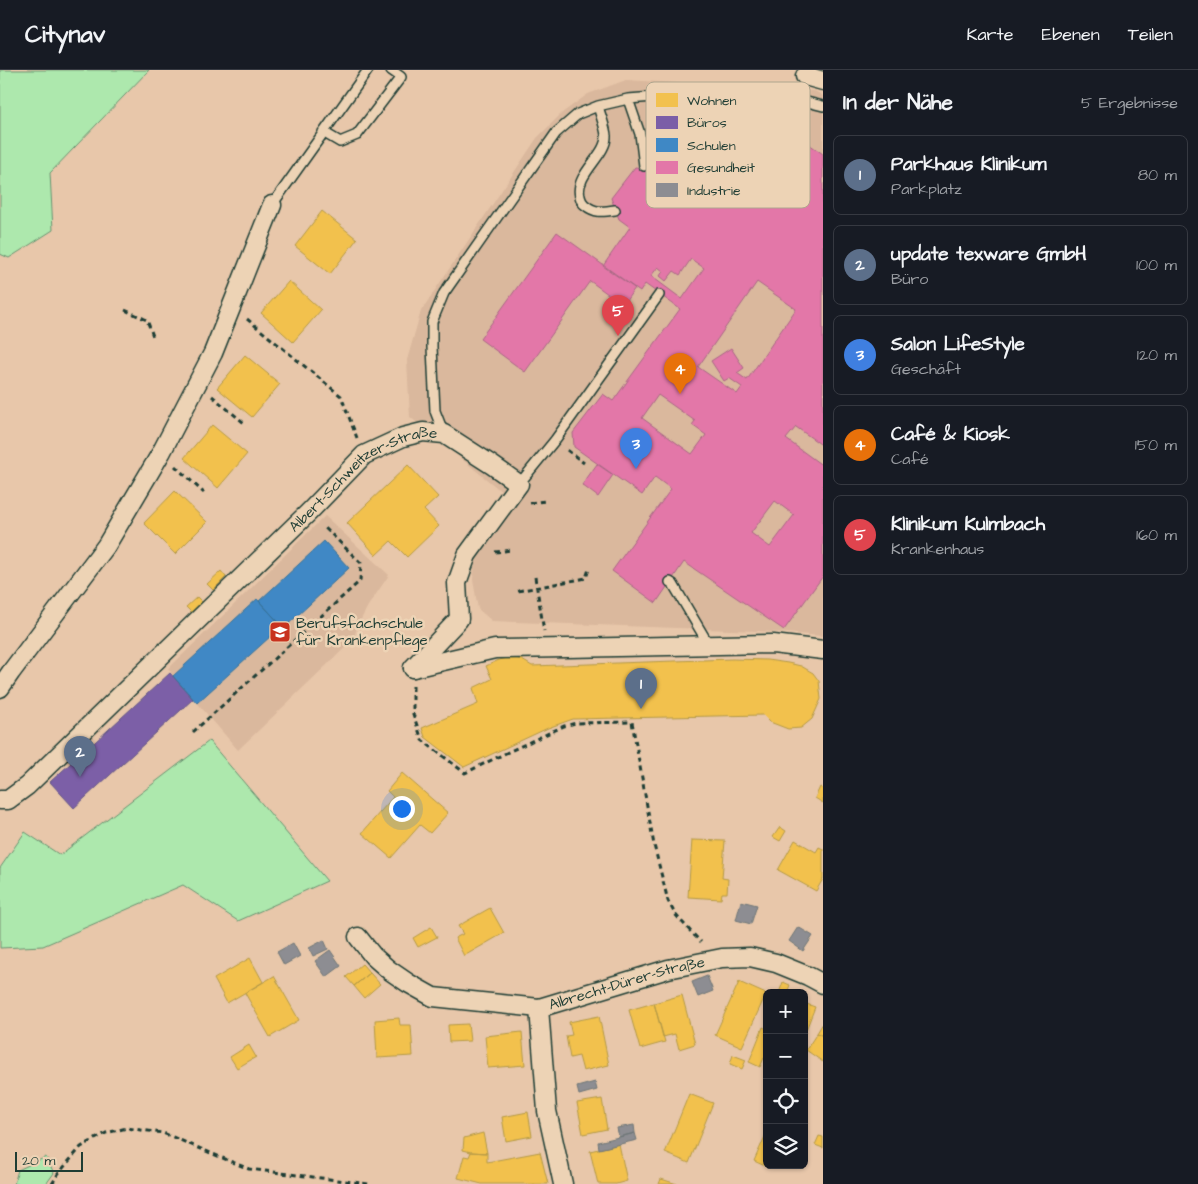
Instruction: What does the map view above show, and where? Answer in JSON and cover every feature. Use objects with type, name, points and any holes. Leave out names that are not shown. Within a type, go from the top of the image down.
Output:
[{"type":"street","points":[[806,76],[823,81]]},
{"type":"street","points":[[0,688],[106,546],[161,453],[213,353],[272,205]]},
{"type":"street","name":"Albert-Schweitzer-Straße","points":[[0,800],[8,800],[27,786],[364,455],[403,436],[423,432],[444,434],[520,484]]},
{"type":"street","points":[[413,668],[459,619],[458,583],[467,555],[520,484]]},
{"type":"street","points":[[413,668],[495,649],[773,644],[823,650]]},
{"type":"street","name":"Albrecht-Dürer-Straße","points":[[358,937],[373,956],[389,970],[433,997],[539,1008],[668,969],[719,958],[750,957],[776,963],[823,984]]},
{"type":"street","points":[[539,1008],[547,1111],[563,1184]]},
{"type":"lane","points":[[272,205],[368,70]]},
{"type":"lane","points":[[323,132],[340,142],[357,135],[401,77],[391,70]]},
{"type":"lane","points":[[444,434],[435,411],[432,347],[432,322],[444,293],[556,133],[578,114],[598,106],[628,99],[646,98]]},
{"type":"lane","points":[[628,99],[640,134],[644,166]]},
{"type":"lane","points":[[810,103],[823,106]]},
{"type":"lane","points":[[598,106],[607,137],[603,148],[581,181],[578,191],[582,203],[592,211],[605,212],[615,210]]},
{"type":"lane","points":[[520,484],[555,440],[659,295]]},
{"type":"lane","points":[[670,582],[709,645]]},
{"type":"path","points":[[125,310],[146,320],[154,339]]},
{"type":"path","points":[[231,310],[249,320],[340,396],[364,455]]},
{"type":"path","points":[[198,384],[244,423]]},
{"type":"path","points":[[555,440],[584,463]]},
{"type":"path","points":[[161,453],[204,493]]},
{"type":"path","points":[[192,732],[360,581],[362,563],[308,512]]},
{"type":"path","points":[[518,591],[586,578],[589,569]]},
{"type":"path","points":[[535,578],[547,648]]},
{"type":"path","points":[[413,668],[413,714],[422,740],[465,773],[564,726],[576,723],[632,722],[654,845],[668,901],[675,914],[691,932],[719,958]]},
{"type":"path","points":[[52,1184],[81,1147],[106,1133],[127,1128],[163,1133],[249,1169],[368,1184]]},
{"type":"shaded area","points":[[626,80],[660,82],[646,82],[646,208],[810,208],[810,91],[815,91],[823,96],[823,636],[758,631],[492,621],[478,609],[473,580],[476,551],[501,491],[410,417],[407,360],[421,311],[537,138],[562,113],[588,94]]},
{"type":"shaded area","name":"Berufsfachschule für Krankenpflege","points":[[325,516],[389,575],[368,606],[353,640],[238,750],[168,669]]},
{"type":"green space","points":[[0,70],[149,70],[50,173],[53,230],[9,258],[0,254]]},
{"type":"green space","points":[[209,741],[327,881],[238,921],[183,885],[43,946],[0,948],[0,868],[25,832],[60,855]]},
{"type":"green space","points":[[46,1157],[54,1173],[46,1184],[14,1184],[18,1170]]},
{"type":"building: Wohnen","points":[[322,211],[357,239],[330,274],[295,246]]},
{"type":"building: Wohnen","points":[[289,281],[321,310],[293,342],[261,313]]},
{"type":"building: Wohnen","points":[[245,355],[280,384],[252,417],[217,388]]},
{"type":"building: Wohnen","points":[[212,425],[247,454],[218,488],[184,458]]},
{"type":"building: Wohnen","points":[[408,465],[438,497],[424,510],[439,526],[407,557],[391,541],[376,555],[347,523]]},
{"type":"building: Wohnen","points":[[175,491],[207,522],[175,554],[144,523]]},
{"type":"building: Wohnen","points":[[221,571],[226,577],[213,590],[207,584]]},
{"type":"building: Wohnen","points":[[197,597],[202,602],[191,612],[186,607]]},
{"type":"building: Wohnen","points":[[512,657],[532,666],[732,659],[767,660],[801,666],[813,673],[819,681],[821,699],[812,719],[801,728],[788,729],[770,722],[763,715],[573,719],[548,728],[464,767],[425,737],[422,728],[478,704],[473,688],[492,679],[486,666]]},
{"type":"building: Wohnen","points":[[402,773],[448,813],[430,833],[420,825],[391,858],[362,833],[393,797],[387,791]]},
{"type":"building: Wohnen","points":[[820,787],[823,789],[823,803],[815,798]]},
{"type":"building: Wohnen","points":[[780,827],[786,831],[780,841],[773,837]]},
{"type":"building: Wohnen","points":[[692,840],[725,841],[722,878],[728,879],[727,893],[722,893],[721,899],[688,897]]},
{"type":"building: Wohnen","points":[[795,840],[816,852],[819,847],[823,849],[823,879],[816,891],[778,870]]},
{"type":"building: Wohnen","points":[[490,908],[504,933],[464,956],[455,938],[463,934],[458,926]]},
{"type":"building: Wohnen","points":[[431,927],[437,937],[418,947],[413,938]]},
{"type":"building: Wohnen","points":[[250,958],[263,982],[227,1003],[214,979]]},
{"type":"building: Wohnen","points":[[362,964],[370,973],[354,986],[346,977]]},
{"type":"building: Wohnen","points":[[370,973],[380,984],[364,998],[354,986]]},
{"type":"building: Wohnen","points":[[274,976],[299,1020],[270,1037],[245,993]]},
{"type":"building: Wohnen","points":[[739,982],[763,993],[763,1001],[742,1047],[715,1035]]},
{"type":"building: Wohnen","points":[[783,982],[790,985],[788,989],[780,989]]},
{"type":"building: Wohnen","points":[[682,995],[695,1044],[679,1049],[675,1034],[663,1037],[654,1003]]},
{"type":"building: Wohnen","points":[[654,1003],[665,1042],[640,1049],[629,1010]]},
{"type":"building: Wohnen","points":[[808,1004],[815,1007],[808,1025]]},
{"type":"building: Wohnen","points":[[599,1016],[609,1065],[583,1071],[579,1056],[570,1058],[566,1036],[572,1035],[569,1022]]},
{"type":"building: Wohnen","points":[[399,1018],[400,1025],[411,1025],[413,1056],[377,1058],[375,1020]]},
{"type":"building: Wohnen","points":[[823,1023],[823,1036],[817,1033]]},
{"type":"building: Wohnen","points":[[468,1024],[470,1041],[449,1042],[448,1025]]},
{"type":"building: Wohnen","points":[[763,1027],[763,1060],[760,1067],[749,1062]]},
{"type":"building: Wohnen","points":[[522,1032],[525,1065],[488,1068],[485,1036]]},
{"type":"building: Wohnen","points":[[817,1033],[823,1036],[823,1062],[808,1051],[808,1047]]},
{"type":"building: Wohnen","points":[[249,1045],[256,1057],[237,1068],[230,1057]]},
{"type":"building: Wohnen","points":[[733,1055],[746,1060],[742,1069],[730,1064]]},
{"type":"building: Wohnen","points":[[689,1094],[713,1103],[689,1163],[665,1153]]},
{"type":"building: Wohnen","points":[[602,1099],[607,1129],[583,1134],[577,1103]]},
{"type":"building: Wohnen","points":[[528,1112],[532,1136],[506,1141],[502,1117]]},
{"type":"building: Wohnen","points":[[483,1133],[487,1153],[463,1150],[464,1138]]},
{"type":"building: Wohnen","points":[[819,1136],[823,1137],[823,1148],[815,1145]]},
{"type":"building: Wohnen","points":[[763,1141],[763,1165],[754,1161]]},
{"type":"building: Wohnen","points":[[619,1144],[627,1181],[616,1184],[598,1184],[590,1151]]},
{"type":"building: Wohnen","points":[[471,1152],[487,1153],[487,1162],[540,1152],[548,1184],[482,1184],[458,1178],[464,1156],[469,1157]]},
{"type":"building: Wohnen","points":[[661,1179],[677,1184],[659,1184]]},
{"type":"building: Büros","points":[[170,673],[193,699],[74,808],[50,782],[71,763],[67,759],[79,748],[83,753]]},
{"type":"building: Schulen","points":[[324,541],[349,568],[284,628],[259,601]]},
{"type":"building: Schulen","points":[[257,599],[282,626],[197,703],[173,676]]},
{"type":"building: Gesundheit","points":[[810,145],[823,154],[823,446],[796,427],[786,439],[823,466],[823,576],[784,630],[684,562],[656,603],[612,571],[671,489],[655,477],[642,495],[574,447],[573,433],[603,394],[613,401],[680,309],[645,284],[640,292],[603,266],[630,227],[619,219],[611,198],[635,167],[646,168],[646,208],[810,208]],"holes":[[[691,259],[704,268],[682,299],[651,276],[658,267],[663,271],[660,276],[666,281],[674,271],[680,275]],[[757,282],[796,309],[747,380],[737,373],[744,368],[731,348],[711,361],[724,381],[729,378],[742,387],[737,394],[698,367]],[[658,395],[695,421],[692,425],[706,435],[692,454],[642,418]],[[775,501],[794,515],[770,547],[751,533]]]},
{"type":"building: Gesundheit","points":[[557,232],[635,288],[623,305],[590,281],[525,372],[480,339]]},
{"type":"building: Gesundheit","points":[[597,464],[613,475],[598,497],[582,485]]},
{"type":"building: Industrie","points":[[741,901],[757,905],[751,924],[736,920]]},
{"type":"building: Industrie","points":[[798,927],[813,936],[803,951],[789,941]]},
{"type":"building: Industrie","points":[[324,940],[328,949],[313,956],[309,948]]},
{"type":"building: Industrie","points":[[293,943],[300,956],[284,965],[277,952]]},
{"type":"building: Industrie","points":[[330,950],[341,966],[326,977],[315,961]]},
{"type":"building: Industrie","points":[[707,976],[713,991],[698,997],[692,982]]},
{"type":"building: Industrie","points":[[595,1082],[597,1090],[579,1095],[577,1087]]},
{"type":"building: Industrie","points":[[634,1125],[635,1133],[619,1137],[617,1128]]},
{"type":"building: Industrie","points":[[635,1133],[637,1140],[599,1149],[598,1142]]},
{"type":"place","name":"Klinikum Kulmbach","points":[[618,336]]},
{"type":"place","name":"Café & Kiosk","points":[[680,394]]},
{"type":"place","name":"Salon LifeStyle","points":[[636,469]]},
{"type":"place","name":"Berufsfachschule für Krankenpflege","points":[[280,632]]},
{"type":"place","name":"Parkhaus Klinikum","points":[[641,709]]},
{"type":"place","name":"update texware GmbH","points":[[80,777]]}]
